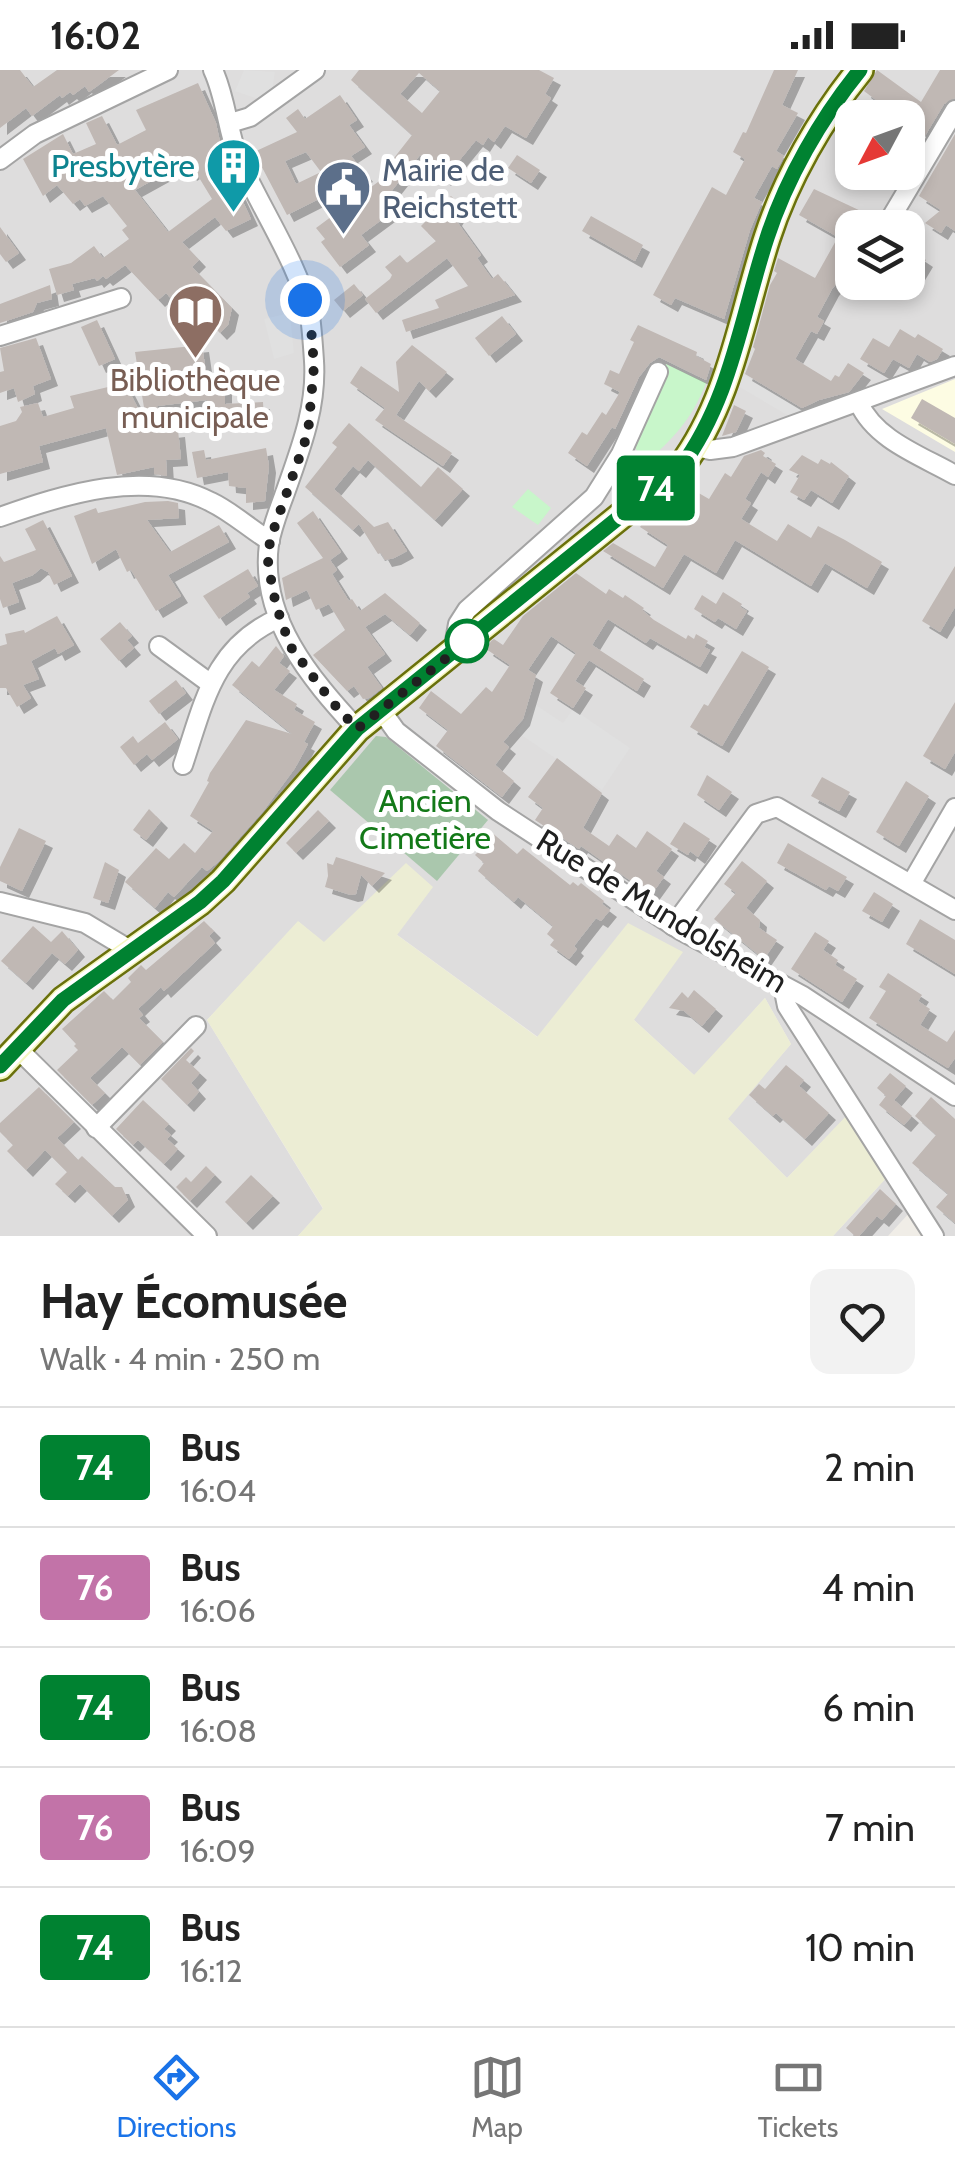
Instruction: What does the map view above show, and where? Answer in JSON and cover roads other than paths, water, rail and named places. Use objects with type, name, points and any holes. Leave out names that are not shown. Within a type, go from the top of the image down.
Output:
[{"type":"main road","points":[[9,1057],[63,1000],[200,902],[223,881],[357,729],[703,448],[774,219],[818,131],[860,70]]},
{"type":"street","points":[[0,160],[35,134],[168,70]]},
{"type":"street","points":[[213,70],[236,153],[310,314],[314,366],[308,433],[270,540],[268,564],[279,618],[297,656],[357,729]]},
{"type":"street","points":[[230,123],[250,117],[315,70]]},
{"type":"street","points":[[895,210],[955,110]]},
{"type":"street","points":[[0,336],[122,298]]},
{"type":"street","points":[[703,448],[733,447],[955,366]]},
{"type":"street","points":[[454,652],[458,624],[467,610],[594,497],[621,454],[658,372]]},
{"type":"street","points":[[859,403],[866,418],[883,434],[955,475]]},
{"type":"street","points":[[0,516],[36,504],[130,485],[174,488],[212,502],[270,540]]},
{"type":"street","points":[[184,765],[218,668],[236,646],[279,618]]},
{"type":"street","points":[[159,646],[211,684]]},
{"type":"street","name":"Rue de Mundolsheim","points":[[381,710],[396,731],[472,791],[673,926],[783,986],[955,1096]]},
{"type":"street","points":[[673,926],[756,814],[777,807],[955,910]]},
{"type":"street","points":[[911,884],[955,808]]},
{"type":"street","points":[[0,902],[84,922],[130,950]]},
{"type":"street","points":[[783,986],[787,1006],[934,1236]]},
{"type":"street","points":[[96,1128],[196,1026]]},
{"type":"street","points":[[9,1057],[96,1128],[207,1236]]},
{"type":"place","name":"Presbytère","points":[[234,215]]},
{"type":"place","name":"Mairie de Reichstett","points":[[343,237]]},
{"type":"place","name":"Bibliothèque municipale","points":[[195,360]]},
{"type":"park label","name":"Ancien Cimetière","points":[[425,820]]}]
